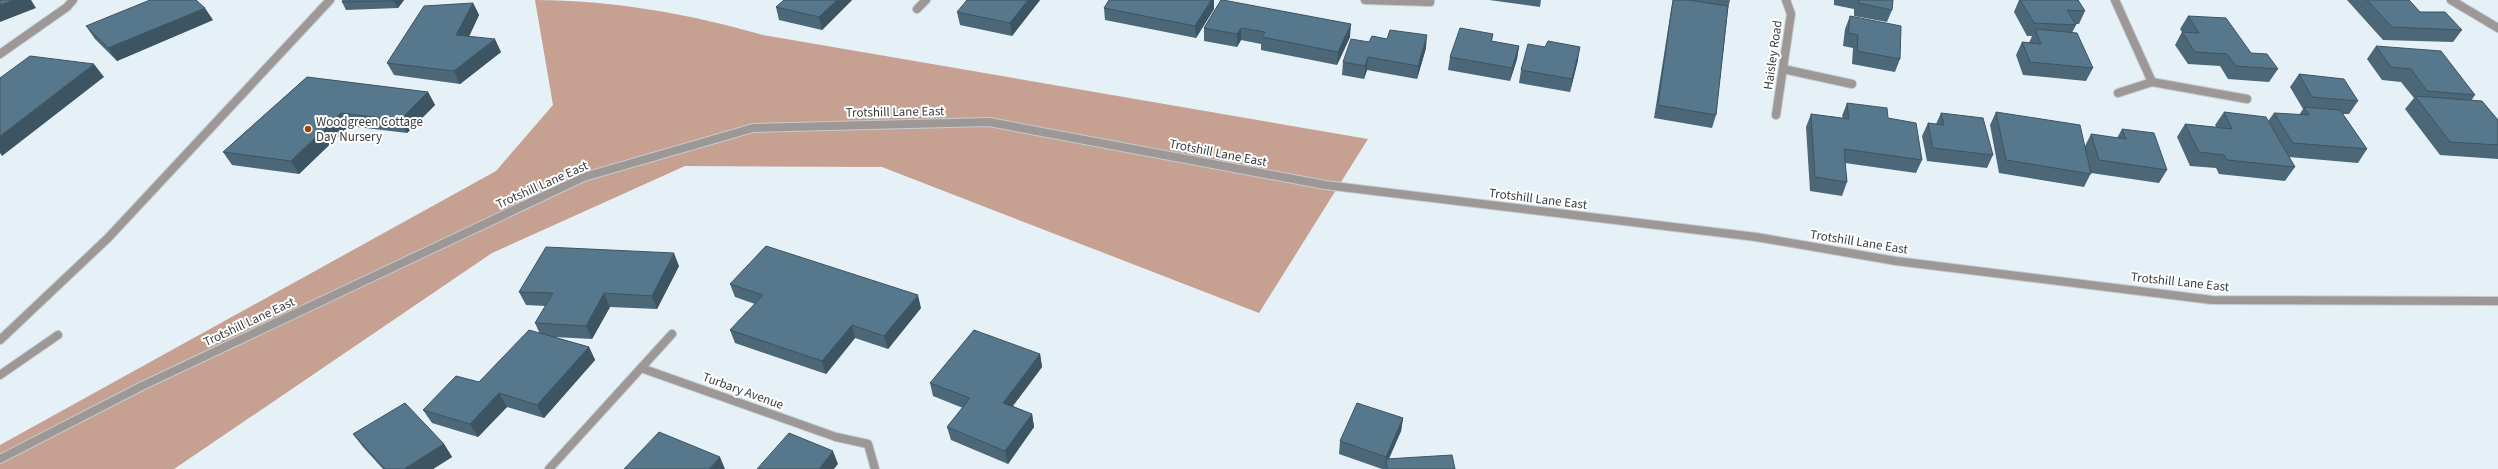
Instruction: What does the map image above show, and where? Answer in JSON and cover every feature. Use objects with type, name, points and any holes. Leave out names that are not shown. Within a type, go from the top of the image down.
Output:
[{"type":"street","points":[[0,54],[67,7],[73,0]]},
{"type":"street","points":[[0,340],[108,238],[330,0]]},
{"type":"street","points":[[917,9],[926,0]]},
{"type":"street","points":[[1365,0],[1430,1]]},
{"type":"street","name":"Haisley Road","points":[[1776,115],[1791,14],[1786,0]]},
{"type":"street","points":[[2115,0],[2152,82]]},
{"type":"street","points":[[2451,0],[2498,28]]},
{"type":"street","points":[[1783,69],[1852,84]]},
{"type":"street","points":[[2118,93],[2152,82],[2247,99]]},
{"type":"street","name":"Trotshill Lane East","points":[[0,460],[142,386],[584,177],[753,128],[989,122],[1325,185],[1756,237],[1896,261],[2204,299],[2498,301]]},
{"type":"street","points":[[549,469],[672,334]]},
{"type":"street","points":[[0,375],[58,335]]},
{"type":"street","name":"Turbary Avenue","points":[[641,368],[836,437],[868,444],[874,469]]},
{"type":"shaded area","points":[[535,0],[593,3],[650,10],[735,27],[763,35],[1368,139],[1259,313],[882,167],[685,166],[492,253],[174,469],[0,469],[0,445],[496,171],[553,105]]},
{"type":"building","points":[[0,0],[14,0],[0,5]]},
{"type":"building","points":[[150,0],[196,0],[205,8],[108,48],[86,26]]},
{"type":"building","points":[[343,0],[395,0],[342,2]]},
{"type":"building","points":[[784,0],[837,0],[819,17],[776,7]]},
{"type":"building","points":[[967,0],[1028,0],[1010,23],[957,12]]},
{"type":"building","points":[[1109,0],[1211,0],[1195,26],[1104,8]]},
{"type":"building","points":[[1221,0],[1351,24],[1338,52],[1262,37],[1265,32],[1241,28],[1237,34],[1204,28]]},
{"type":"building","points":[[1673,0],[1688,0],[1728,6],[1716,115],[1658,105]]},
{"type":"building","points":[[1859,0],[1893,0],[1892,10],[1858,3]]},
{"type":"building","points":[[2020,0],[2078,0],[2085,11],[2067,10],[2076,25],[2034,23]]},
{"type":"building","points":[[2367,0],[2409,0],[2420,12],[2445,12],[2462,30],[2392,27]]},
{"type":"building","points":[[473,3],[456,35],[495,39],[454,71],[387,63],[424,6]]},
{"type":"building","points":[[1850,16],[1901,26],[1900,59],[1857,51],[1858,35],[1848,33]]},
{"type":"building","points":[[2188,16],[2226,18],[2251,53],[2267,54],[2278,69],[2236,66],[2227,54],[2195,52],[2182,32],[2199,33]]},
{"type":"building","points":[[1460,28],[1493,34],[1491,41],[1519,46],[1512,68],[1450,57]]},
{"type":"building","points":[[2035,29],[2077,33],[2093,68],[2030,62],[2022,42],[2041,44]]},
{"type":"building","points":[[1390,30],[1427,35],[1418,66],[1368,57],[1365,66],[1343,62],[1351,39],[1369,42],[1372,36],[1387,39]]},
{"type":"building","points":[[1548,41],[1580,47],[1572,79],[1521,70],[1528,44],[1545,47]]},
{"type":"building","points":[[2376,46],[2441,51],[2475,95],[2427,91],[2411,69],[2391,67]]},
{"type":"building","points":[[30,56],[94,64],[0,136],[0,78]]},
{"type":"building","points":[[2299,74],[2344,79],[2358,101],[2312,97]]},
{"type":"building","name":"Woodgreen Cottage Day Nursery","points":[[307,77],[428,92],[400,120],[341,113],[291,161],[223,152]]},
{"type":"building","points":[[2415,96],[2482,101],[2498,120],[2498,145],[2450,142]]},
{"type":"building","points":[[1847,103],[1887,108],[1888,118],[1916,123],[1922,160],[1844,149],[1847,182],[1815,177],[1811,114],[1849,119]]},
{"type":"building","points":[[2304,107],[2340,110],[2367,149],[2293,143],[2274,113],[2309,115]]},
{"type":"building","points":[[1996,112],[2080,125],[2091,174],[2006,160]]},
{"type":"building","points":[[2224,112],[2266,117],[2295,167],[2227,160],[2224,155],[2199,152],[2185,124],[2232,129]]},
{"type":"building","points":[[1941,113],[1983,118],[1993,155],[1933,148],[1928,123],[1944,125]]},
{"type":"building","points":[[2122,129],[2154,133],[2167,170],[2099,160],[2091,134],[2126,139]]},
{"type":"building","points":[[766,246],[918,295],[884,336],[852,325],[822,361],[730,330],[763,295],[730,284]]},
{"type":"building","points":[[546,247],[674,253],[652,296],[604,293],[586,326],[535,323],[553,293],[519,292]]},
{"type":"building","points":[[529,330],[589,347],[537,405],[499,393],[470,424],[423,410],[456,376],[479,382]]},
{"type":"building","points":[[974,330],[1040,354],[1003,403],[1032,414],[1005,451],[947,427],[970,398],[930,383]]},
{"type":"building","points":[[405,403],[444,444],[404,469],[385,469],[353,434]]},
{"type":"building","points":[[1357,403],[1403,418],[1386,457],[1340,441]]},
{"type":"building","points":[[659,432],[720,457],[709,469],[624,469]]},
{"type":"building","points":[[789,433],[833,451],[819,469],[757,469]]},
{"type":"building","points":[[1452,455],[1455,469],[1387,469],[1386,459]]},
{"type":"place","name":"Woodgreen Cottage Day Nursery","points":[[308,129]]}]
